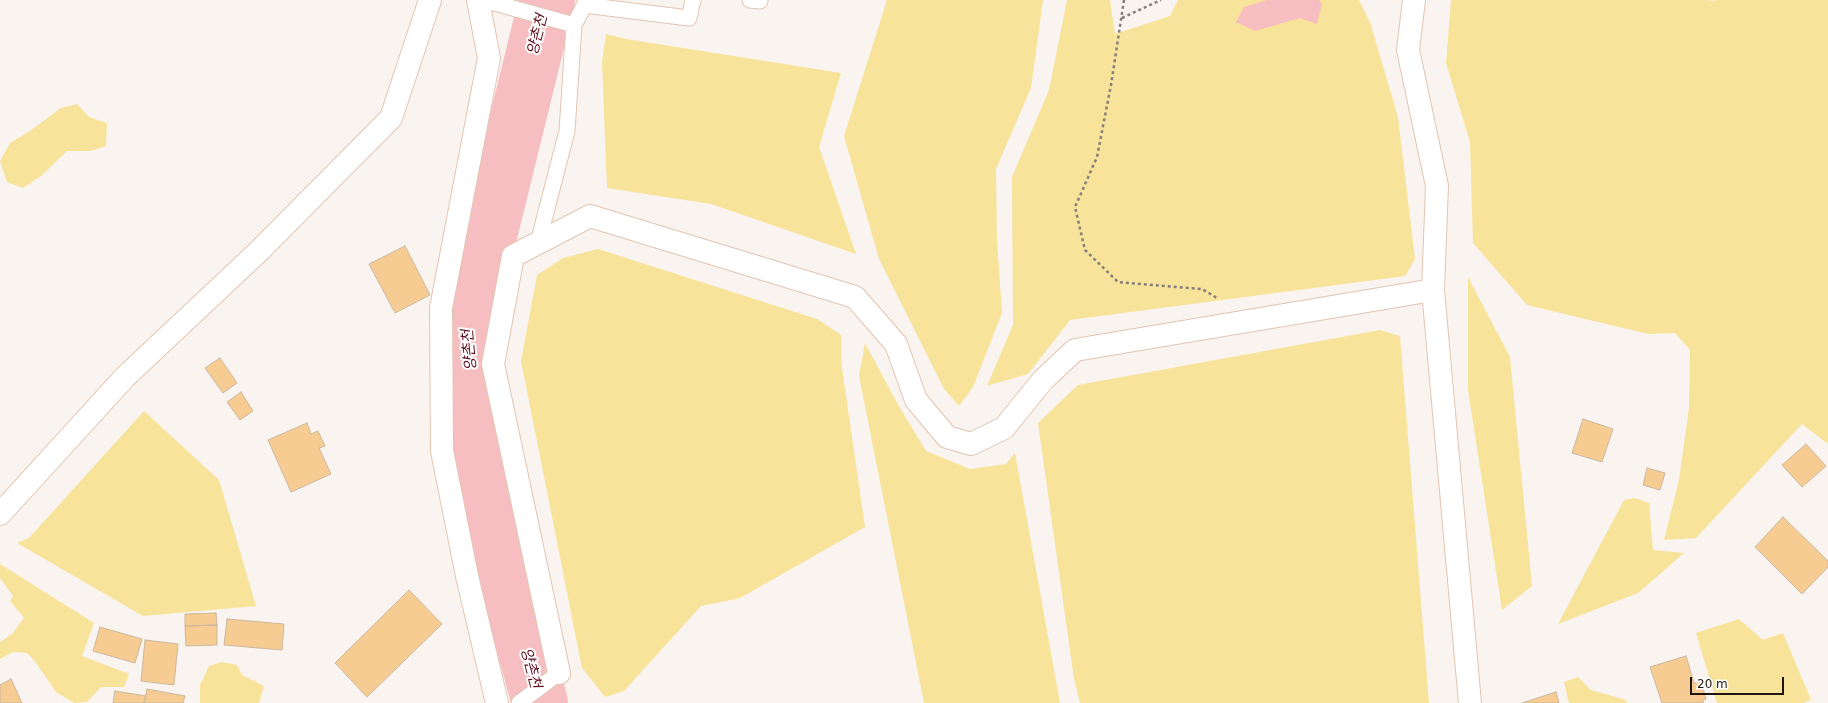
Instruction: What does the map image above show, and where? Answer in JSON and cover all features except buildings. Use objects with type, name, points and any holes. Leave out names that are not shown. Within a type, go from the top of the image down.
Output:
[{"type":"street","points":[[0,514],[125,377],[258,252],[391,118],[430,0]]},
{"type":"street","points":[[478,0],[489,58],[441,308],[442,451],[467,576],[497,703]]},
{"type":"street","points":[[1414,0],[1408,50],[1437,186],[1433,290],[1470,703]]},
{"type":"street","points":[[559,672],[493,364],[513,256],[590,216],[855,297],[896,344],[916,400],[947,437],[971,444],[1004,428],[1043,380],[1074,350],[1433,290]]},
{"type":"lane","points":[[484,0],[573,25]]},
{"type":"lane","points":[[538,243],[567,131],[573,25],[586,2],[689,18],[693,0]]},
{"type":"lane","points":[[520,703],[559,672]]},
{"type":"path","points":[[1124,0],[1111,85],[1097,157],[1075,207],[1085,250],[1118,282],[1202,289],[1252,320]]},
{"type":"path","points":[[1122,19],[1161,0]]},
{"type":"shaded area","points":[[887,0],[1043,0],[1031,88],[996,169],[997,240],[1002,313],[973,387],[959,406],[944,389],[879,259],[844,136]]},
{"type":"shaded area","points":[[1067,0],[1110,0],[1115,34],[1170,16],[1178,0],[1359,0],[1370,22],[1398,117],[1415,259],[1405,276],[1070,320],[1028,374],[987,386],[1013,325],[1012,177],[1049,90]]},
{"type":"shaded area","points":[[1267,0],[1319,0],[1322,4],[1317,24],[1300,18],[1255,31],[1236,22],[1244,7]]},
{"type":"shaded area","points":[[1451,0],[1828,0],[1828,444],[1802,424],[1696,538],[1664,540],[1679,480],[1689,408],[1690,350],[1675,333],[1648,334],[1527,305],[1473,243],[1470,142],[1446,63]]},
{"type":"shaded area","points":[[606,34],[626,39],[841,73],[819,147],[856,254],[711,204],[607,188],[602,62]]},
{"type":"shaded area","points":[[77,104],[89,117],[107,123],[106,146],[90,151],[67,151],[41,176],[23,188],[7,182],[0,161],[10,143],[30,131],[61,108]]},
{"type":"shaded area","points":[[598,249],[817,319],[841,335],[841,361],[865,527],[740,598],[701,606],[624,691],[605,697],[582,668],[521,361],[537,275],[563,258]]},
{"type":"shaded area","points":[[1468,277],[1510,357],[1532,586],[1502,610],[1468,390]]},
{"type":"shaded area","points":[[1380,330],[1400,336],[1429,703],[1080,703],[1074,679],[1038,423],[1078,385]]},
{"type":"shaded area","points":[[865,343],[901,410],[926,451],[970,469],[1006,464],[1015,453],[1060,703],[924,703],[859,376]]},
{"type":"shaded area","points":[[144,411],[219,480],[256,606],[143,616],[17,543],[29,538]]},
{"type":"shaded area","points":[[1635,498],[1649,503],[1653,550],[1684,553],[1638,593],[1558,624],[1624,500]]},
{"type":"shaded area","points":[[0,564],[94,623],[82,656],[129,674],[124,687],[101,687],[87,702],[74,703],[56,692],[34,660],[27,653],[13,652],[0,659],[0,642],[12,634],[24,618],[10,601],[13,596],[0,578]]},
{"type":"shaded area","points":[[1739,619],[1763,640],[1783,633],[1811,700],[1803,703],[1717,703],[1696,633]]},
{"type":"shaded area","points":[[222,662],[237,665],[242,675],[264,686],[259,703],[200,703],[200,685],[209,666]]},
{"type":"shaded area","points":[[1578,677],[1591,690],[1626,700],[1627,703],[1569,703],[1564,682]]},
{"type":"waterway","name":"양촌천","points":[[540,703],[511,597],[479,450],[467,325],[547,0]]}]
